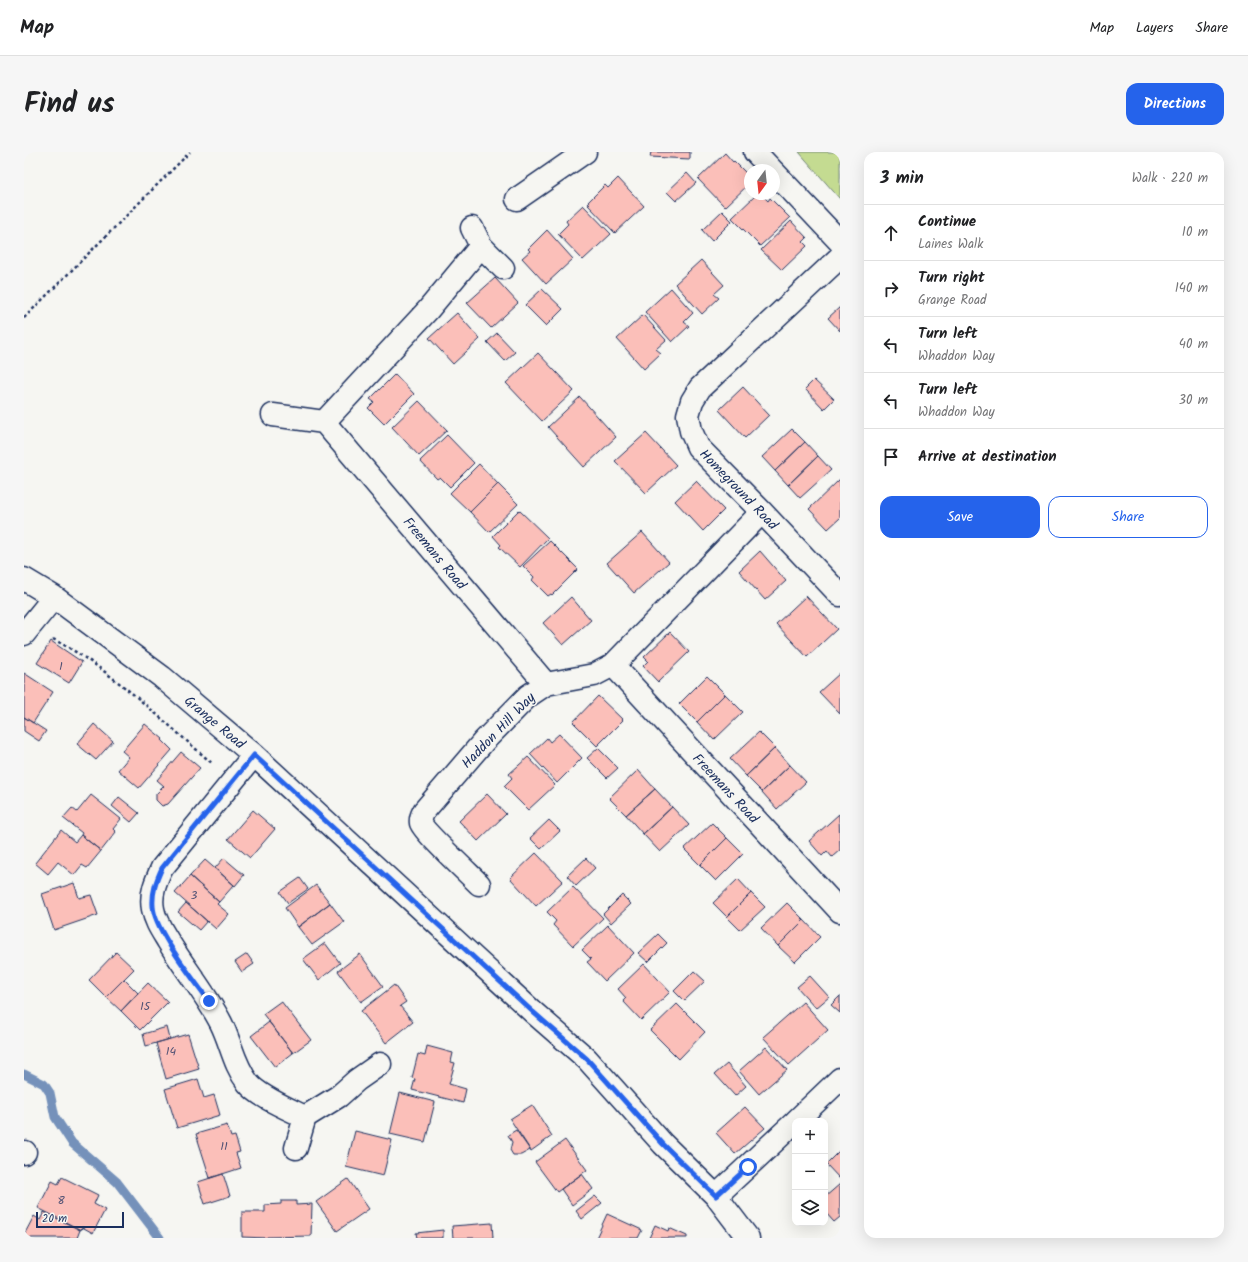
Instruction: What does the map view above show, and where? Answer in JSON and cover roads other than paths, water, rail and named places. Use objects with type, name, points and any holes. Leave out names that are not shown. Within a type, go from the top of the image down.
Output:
[{"type":"street","points":[[517,199],[585,152]]},
{"type":"street","points":[[755,152],[766,164]]},
{"type":"street","points":[[780,178],[840,242]]},
{"type":"street","points":[[273,415],[324,422],[428,310],[476,237],[503,268]]},
{"type":"street","name":"Homeground Road","points":[[840,257],[700,388],[692,400],[688,415],[691,431],[698,447],[840,595]]},
{"type":"street","name":"Freemans Road","points":[[324,422],[546,684]]},
{"type":"street","name":"Haddon Hill Way","points":[[479,884],[421,824],[421,817],[424,811],[484,741],[528,696],[546,684],[594,675],[613,665],[762,512]]},
{"type":"street","name":"Grange Road","points":[[24,578],[54,597],[162,677],[254,755],[533,1012],[587,1059],[663,1144],[716,1196],[748,1238]]},
{"type":"street","points":[[24,634],[54,597]]},
{"type":"street","name":"Freemans Road","points":[[613,665],[840,911]]},
{"type":"street","points":[[254,755],[162,868],[153,889],[153,908],[162,932],[216,1013],[222,1024],[236,1065],[249,1084],[270,1100],[305,1117]]},
{"type":"street","points":[[296,1148],[305,1117],[339,1096],[357,1080],[380,1064]]},
{"type":"street","points":[[800,1118],[840,1079]]},
{"type":"street","points":[[716,1196],[792,1126]]},
{"type":"waterway","points":[[24,1074],[44,1084],[50,1093],[55,1117],[72,1143],[117,1182],[160,1238]]}]
